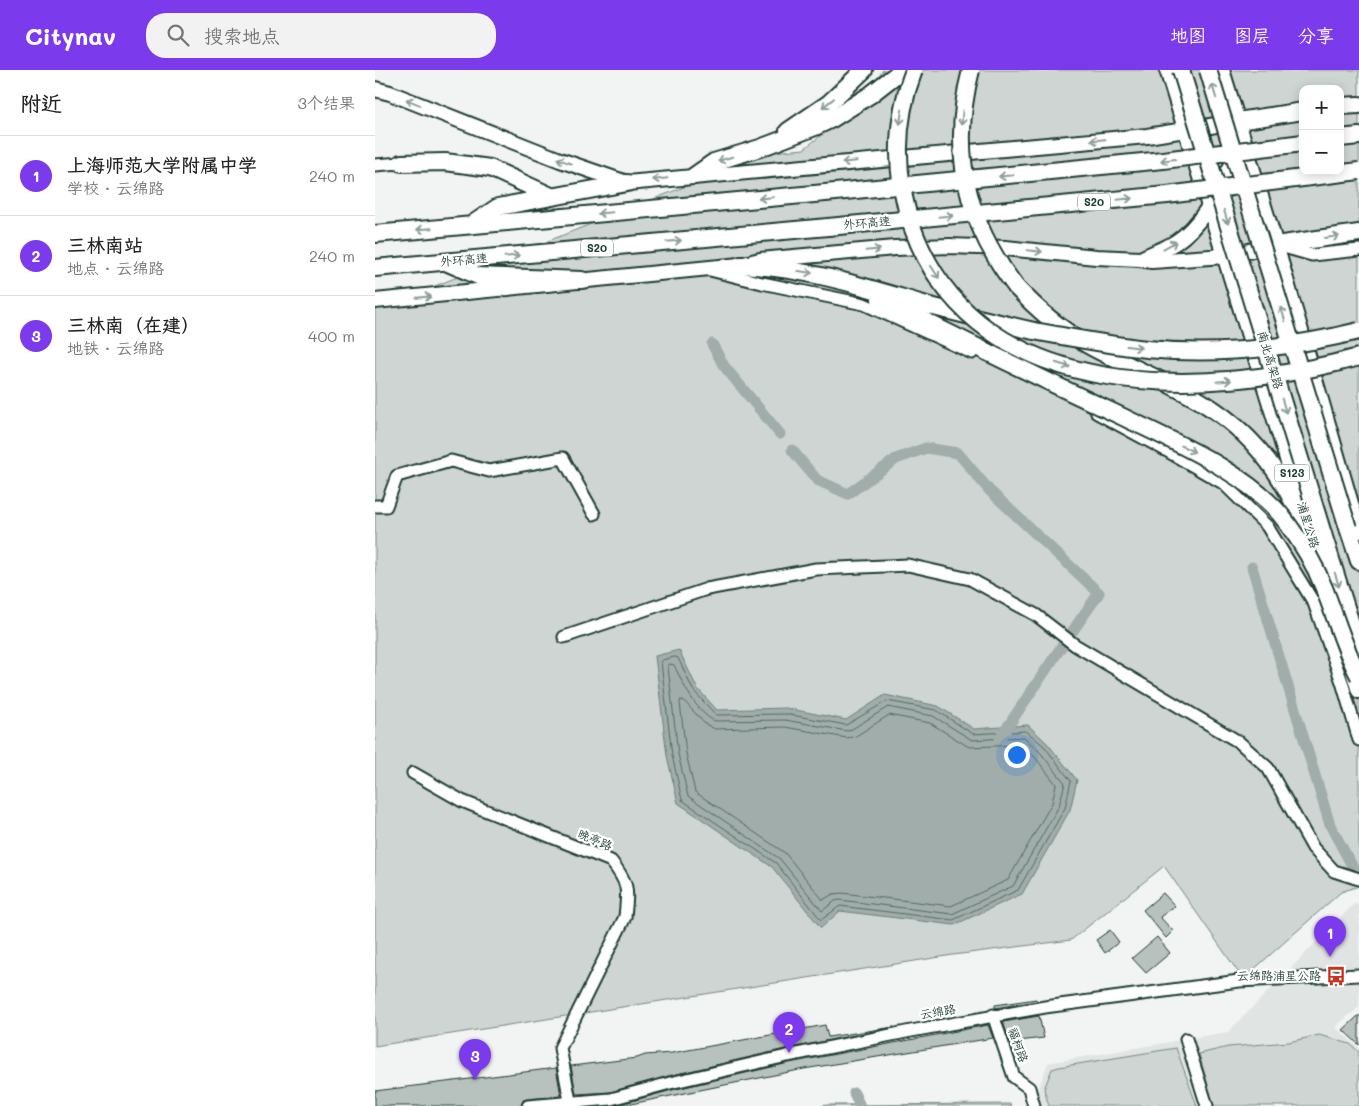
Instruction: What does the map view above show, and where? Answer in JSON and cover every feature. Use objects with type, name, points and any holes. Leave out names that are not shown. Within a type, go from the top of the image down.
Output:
[{"type":"highway","points":[[760,148],[829,102],[864,70]]},
{"type":"highway","points":[[694,176],[714,162],[815,128],[870,95],[902,70]]},
{"type":"highway","points":[[914,70],[903,103],[899,137],[899,170],[909,219],[922,251],[939,279],[965,310],[995,334],[1037,356],[1072,368],[1113,378],[1157,382],[1215,382],[1265,377],[1359,357]]},
{"type":"highway","points":[[971,70],[966,87],[961,125],[963,164],[966,183],[977,220],[993,255],[1029,301],[1069,334],[1097,350],[1204,403],[1249,439],[1274,468],[1293,500],[1349,657],[1359,676]]},
{"type":"highway","name":"南北高架路","points":[[1181,70],[1359,649]]},
{"type":"highway","name":"南北高架路","points":[[1208,70],[1359,561]]},
{"type":"highway","points":[[1344,106],[1359,105]]},
{"type":"highway","points":[[1238,121],[1299,112]]},
{"type":"highway","points":[[1344,138],[1359,136]]},
{"type":"highway","points":[[375,234],[1144,162],[1299,143]]},
{"type":"highway","points":[[401,163],[445,162],[490,168],[551,196]]},
{"type":"highway","name":"外环高速","points":[[375,268],[1157,196],[1359,171]]},
{"type":"highway","points":[[472,225],[498,207],[627,183]]},
{"type":"highway","points":[[1276,245],[1359,233]]},
{"type":"highway","points":[[446,262],[478,276],[582,280]]},
{"type":"highway","points":[[740,265],[796,270],[1034,331],[1131,347],[1203,351],[1249,349],[1285,346],[1359,331]]},
{"type":"highway","points":[[864,287],[877,298],[1193,451],[1233,474],[1267,500],[1286,521],[1306,551],[1324,587]]},
{"type":"main road","name":"浦星公路","points":[[1167,70],[1359,691]]},
{"type":"main road","points":[[1222,70],[1276,245],[1359,531]]},
{"type":"main road","points":[[375,89],[390,93],[560,160],[627,183],[1147,136],[1238,121]]},
{"type":"main road","points":[[1140,259],[1176,242],[1195,224],[1209,205],[1245,142]]},
{"type":"main road","points":[[375,301],[705,269],[740,265],[760,260],[895,248],[977,246],[1152,261],[1225,256],[1276,245]]},
{"type":"street","points":[[375,165],[401,163]]},
{"type":"street","points":[[1276,245],[1312,255],[1359,250]]},
{"type":"street","points":[[705,269],[864,304],[987,360],[1115,422],[1223,483],[1267,526],[1314,603],[1342,682],[1359,740]]},
{"type":"street","points":[[375,506],[386,506],[397,476],[451,461],[489,471],[563,458],[594,514]]},
{"type":"street","points":[[564,637],[707,589],[816,569],[908,566],[970,579],[1037,615],[1075,645],[1239,742],[1268,768],[1313,848],[1333,871],[1359,879]]},
{"type":"street","name":"晚亭路","points":[[413,773],[462,801],[611,861],[625,879],[627,898],[625,918],[560,1048],[570,1102]]},
{"type":"street","name":"云绵路","points":[[528,1106],[611,1099],[787,1056],[1045,1007],[1239,981],[1359,975]]},
{"type":"street","name":"福柯路","points":[[993,1016],[1014,1076],[1029,1088],[1034,1106]]},
{"type":"street","points":[[1186,1039],[1207,1106]]},
{"type":"shaded area","points":[[883,70],[1359,70],[1359,886],[1341,892],[1243,979],[1164,866],[1071,940],[953,955],[375,1046],[375,308],[382,307],[772,152],[804,149],[850,112]]},
{"type":"shaded area","points":[[1355,903],[1359,906],[1359,1007],[1335,1027],[1359,1048],[1359,1106],[1039,1106],[1036,1096],[1048,1063],[1228,1032]]},
{"type":"shaded area","points":[[1319,1035],[1350,1044],[1359,1052],[1359,1106],[1214,1106],[1199,1054],[1228,1047],[1289,1042]]},
{"type":"shaded area","points":[[1176,1048],[1197,1106],[1049,1106],[1044,1089],[1052,1069]]},
{"type":"shaded area","points":[[1011,1104],[1010,1106],[822,1106],[828,1105]]},
{"type":"water","points":[[679,650],[697,688],[717,710],[786,708],[846,720],[885,695],[938,706],[974,729],[1028,725],[1047,743],[1077,780],[1070,810],[1022,894],[954,925],[840,911],[821,928],[772,867],[678,803],[667,756],[655,656]]},
{"type":"building","points":[[1163,893],[1175,906],[1160,917],[1173,931],[1166,938],[1143,910]]},
{"type":"building","points":[[1110,930],[1119,942],[1105,953],[1096,940]]},
{"type":"building","points":[[1157,937],[1170,953],[1146,973],[1132,958]]},
{"type":"building","points":[[1036,999],[1037,1001],[995,1008],[995,1005]]},
{"type":"building","points":[[1359,1015],[1359,1045],[1343,1030]]},
{"type":"building","points":[[1039,1016],[1044,1038],[1010,1042],[1003,1022]]},
{"type":"building","points":[[825,1025],[828,1037],[894,1027],[785,1049],[668,1076],[610,1092],[576,1094],[571,1066],[672,1053]]},
{"type":"building","points":[[988,1025],[993,1038],[804,1069],[614,1106],[672,1090],[789,1063]]},
{"type":"building","points":[[556,1068],[561,1096],[523,1100],[521,1106],[375,1106],[375,1091]]},
{"type":"waterway","points":[[712,344],[724,366],[780,434]]},
{"type":"waterway","points":[[792,450],[817,480],[848,494],[896,459],[926,448],[958,453],[989,490],[1099,593],[1072,632]]},
{"type":"waterway","points":[[1252,567],[1330,825],[1356,873]]},
{"type":"waterway","points":[[1000,738],[1062,646]]},
{"type":"waterway","points":[[854,1093],[860,1106]]},
{"type":"place","name":"上海师范大学附属中学","points":[[1330,957]]},
{"type":"place","name":"云绵路浦星公路","points":[[1336,976]]},
{"type":"place","name":"三林南站","points":[[789,1053]]},
{"type":"place","name":"三林南（在建）","points":[[475,1080]]}]
